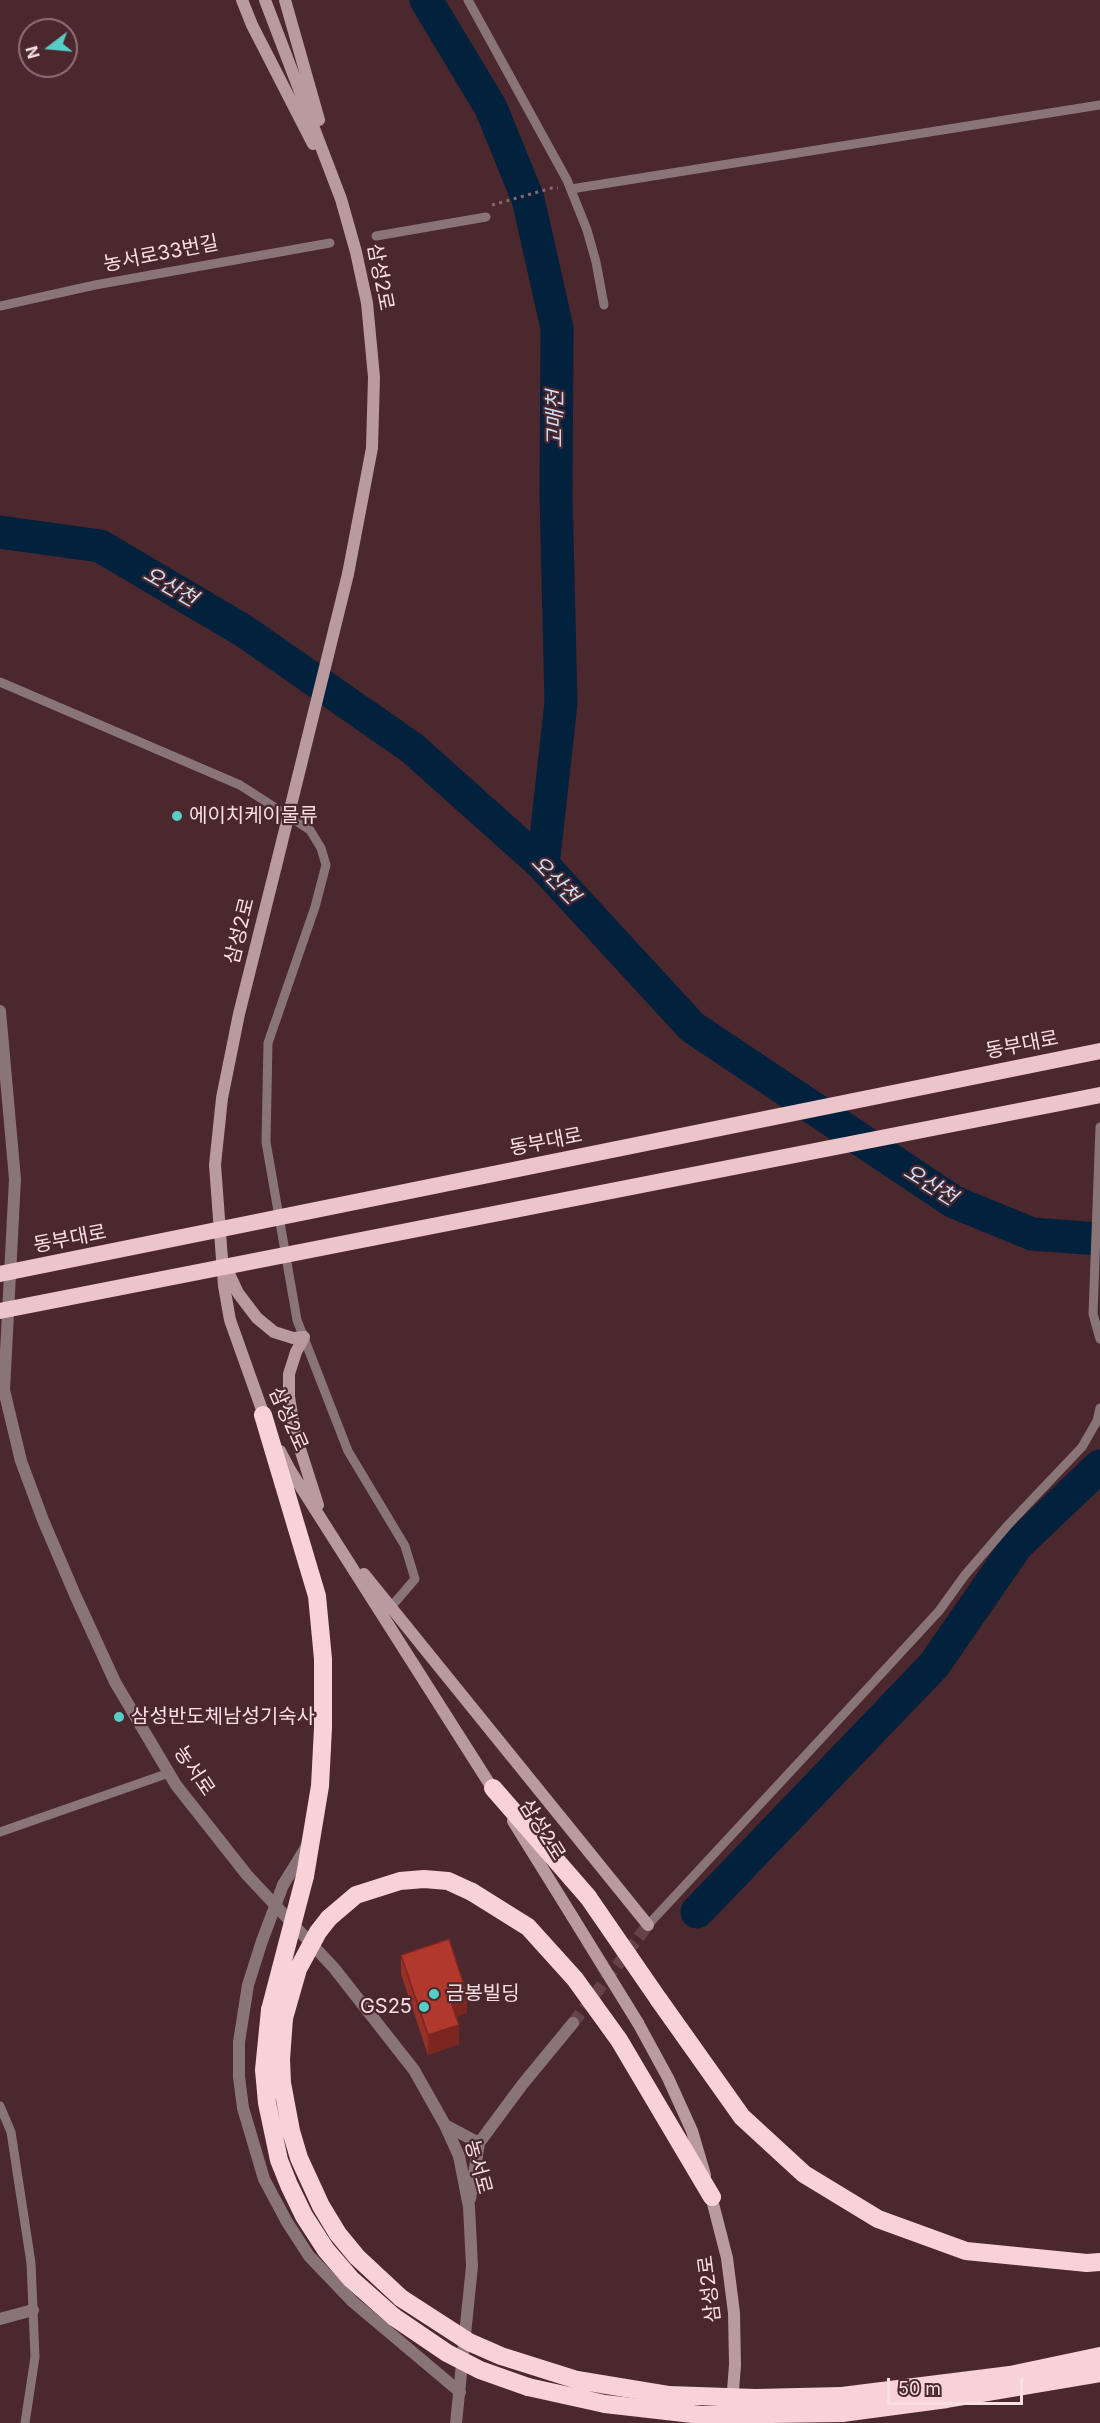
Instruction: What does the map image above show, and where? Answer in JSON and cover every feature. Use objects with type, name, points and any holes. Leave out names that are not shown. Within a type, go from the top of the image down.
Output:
[{"type":"highway","name":"동부대로","points":[[0,1274],[1100,1051]]},
{"type":"highway","points":[[0,1311],[1100,1095]]},
{"type":"highway","points":[[263,1415],[317,1596],[322,1659],[323,1728],[320,1786],[314,1834],[277,2014],[282,2083],[291,2131],[299,2158],[321,2206],[338,2234],[357,2257],[401,2298],[469,2342],[501,2356],[577,2380],[668,2395],[842,2404],[1010,2375],[1100,2356]]},
{"type":"highway","points":[[493,1788],[588,1897],[742,2117],[804,2174],[878,2219],[966,2251],[1088,2263],[1100,2262]]},
{"type":"highway","points":[[712,2197],[619,2040],[575,1979],[528,1927],[472,1892],[448,1881],[424,1879],[400,1881],[356,1895],[318,1932],[298,1969],[265,2041],[267,2103],[279,2160],[304,2216],[326,2250],[351,2279],[394,2317],[447,2353],[480,2370],[528,2386],[605,2404],[701,2415],[842,2404],[937,2401],[1100,2373]]},
{"type":"main road","points":[[242,0],[252,25],[341,199]]},
{"type":"main road","name":"삼성2로","points":[[266,0],[341,199],[367,303],[374,377],[372,448],[348,574],[239,1014],[222,1098],[215,1165],[222,1259],[230,1320],[263,1415],[290,1470],[493,1788],[638,2023],[668,2078],[692,2131],[727,2258],[734,2313],[735,2365],[730,2423]]},
{"type":"main road","points":[[285,0],[341,199]]},
{"type":"main road","points":[[222,1259],[238,1293],[257,1318],[274,1332],[293,1338],[304,1337]]},
{"type":"main road","points":[[304,1337],[296,1352],[290,1374],[289,1397],[298,1443],[326,1527],[648,1925]]},
{"type":"street","name":"농서로","points":[[0,1011],[15,1179],[4,1390],[21,1461],[76,1597],[116,1682],[169,1773],[247,1875],[334,1968],[414,2070],[445,2125],[459,2156],[469,2207],[472,2266],[456,2423]]},
{"type":"street","points":[[314,1834],[283,1885],[248,1985],[239,2042],[239,2077],[243,2108],[264,2179],[287,2222],[309,2256],[353,2302],[460,2392]]},
{"type":"street","points":[[469,2207],[479,2143],[522,2085],[573,2023]]},
{"type":"street","points":[[445,2125],[479,2143]]},
{"type":"street","points":[[0,2319],[33,2310]]},
{"type":"lane","points":[[468,0],[571,189],[587,230],[604,305]]},
{"type":"lane","points":[[571,189],[1100,105]]},
{"type":"lane","points":[[376,236],[486,217]]},
{"type":"lane","name":"농서로33번길","points":[[0,306],[95,285],[330,243]]},
{"type":"lane","points":[[0,682],[240,785],[310,830],[321,848],[326,865],[315,907],[268,1043],[266,1143],[297,1320],[348,1451],[405,1545],[415,1579],[391,1607]]},
{"type":"lane","points":[[1100,1127],[1093,1314],[1100,1339]]},
{"type":"lane","points":[[648,1925],[925,1626],[1008,1525],[1082,1447],[1097,1420],[1100,1408]]},
{"type":"lane","points":[[0,1832],[169,1773]]},
{"type":"lane","points":[[0,2106],[11,2132],[32,2263],[35,2357],[25,2423]]},
{"type":"path","points":[[486,217],[491,205],[552,188],[571,189]]},
{"type":"building","name":"금봉빌딩","points":[[449,1939],[467,1994],[450,1999],[459,2025],[428,2035],[401,1955]]},
{"type":"waterway","name":"고매천","points":[[426,0],[491,108],[528,199],[557,328],[556,494],[561,703],[543,865]]},
{"type":"waterway","name":"오산천","points":[[0,532],[100,546],[244,631],[412,748],[543,865],[692,1027],[954,1202],[1032,1234],[1100,1239]]},
{"type":"waterway","points":[[697,1912],[934,1665],[1017,1545],[1100,1466]]},
{"type":"tunnel","points":[[573,2023],[648,1925]]},
{"type":"place","name":"에이치케이물류","points":[[177,816]]},
{"type":"place","name":"삼성반도체남성기숙사","points":[[119,1717]]},
{"type":"place","name":"금봉빌딩","points":[[434,1994]]},
{"type":"place","name":"GS25","points":[[424,2007]]}]
